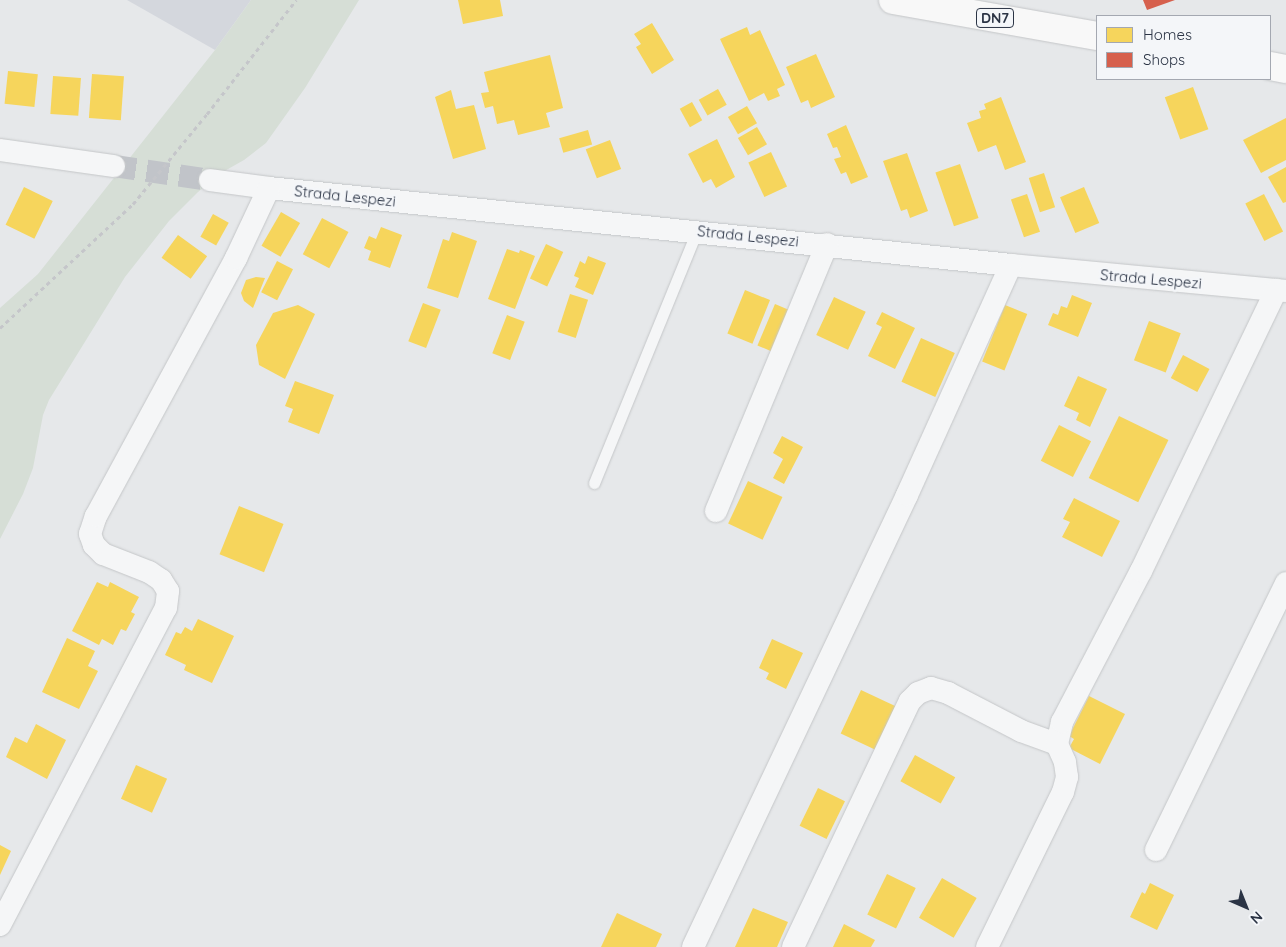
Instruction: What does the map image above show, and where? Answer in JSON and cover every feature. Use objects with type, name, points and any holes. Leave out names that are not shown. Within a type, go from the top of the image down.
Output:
[{"type":"highway","name":"DN7","points":[[893,0],[1096,36]]},
{"type":"highway","points":[[1271,66],[1286,69]]},
{"type":"street","points":[[0,150],[114,166]]},
{"type":"street","name":"Strada Lespezi","points":[[210,180],[269,188],[827,244],[1010,265],[1281,291]]},
{"type":"street","points":[[0,925],[166,608],[168,592],[162,580],[149,572],[103,554],[94,545],[90,534],[96,516],[236,258],[269,188]]},
{"type":"street","points":[[716,512],[827,244]]},
{"type":"street","points":[[693,947],[907,495],[1010,265]]},
{"type":"street","points":[[987,947],[1063,792],[1067,777],[1066,762],[1057,744],[1062,722],[1141,571],[1281,291]]},
{"type":"street","points":[[1156,850],[1286,583]]},
{"type":"street","points":[[793,947],[910,701],[918,692],[932,688],[948,693],[1021,731],[1057,744]]},
{"type":"lane","points":[[594,483],[696,231]]},
{"type":"path","points":[[0,328],[133,204],[207,114],[296,0]]},
{"type":"shaded area","points":[[127,0],[251,0],[215,50]]},
{"type":"shaded area","points":[[251,0],[359,0],[305,88],[266,143],[244,160],[221,173],[198,192],[169,221],[125,277],[49,400],[43,415],[33,468],[23,494],[0,539],[0,308],[38,274],[215,50]]},
{"type":"building: Homes","points":[[458,0],[500,0],[503,16],[463,24]]},
{"type":"building: Homes","points":[[652,23],[674,60],[652,74],[636,47],[641,44],[634,34]]},
{"type":"building: Homes","points":[[747,27],[750,35],[760,30],[785,85],[777,89],[780,96],[768,101],[764,93],[749,101],[720,39]]},
{"type":"building: Homes","points":[[816,54],[835,97],[811,108],[808,100],[801,103],[786,67]]},
{"type":"building: Homes","points":[[550,55],[563,108],[546,113],[550,127],[518,135],[514,120],[497,124],[493,106],[485,108],[481,93],[489,92],[484,72]]},
{"type":"building: Homes","points":[[8,71],[38,74],[34,107],[5,104]]},
{"type":"building: Homes","points":[[92,74],[124,76],[121,120],[89,118]]},
{"type":"building: Homes","points":[[53,76],[81,78],[78,116],[50,114]]},
{"type":"building: Homes","points":[[1193,87],[1208,129],[1180,140],[1165,97]]},
{"type":"building: Homes","points":[[718,89],[727,105],[707,115],[699,100]]},
{"type":"building: Homes","points":[[451,90],[456,109],[474,105],[486,149],[453,159],[435,97]]},
{"type":"building: Homes","points":[[1001,97],[1026,162],[1005,170],[996,145],[978,152],[967,123],[981,118],[979,111],[986,109],[984,104]]},
{"type":"building: Homes","points":[[692,102],[702,120],[690,127],[680,109]]},
{"type":"building: Homes","points":[[747,106],[757,123],[738,134],[728,117]]},
{"type":"building: Homes","points":[[1286,118],[1286,160],[1261,173],[1243,140]]},
{"type":"building: Homes","points":[[846,125],[868,177],[851,184],[846,172],[841,174],[834,159],[841,157],[837,147],[833,148],[827,134]]},
{"type":"building: Homes","points":[[757,127],[767,144],[748,155],[738,138]]},
{"type":"building: Homes","points":[[588,130],[592,144],[563,153],[559,138]]},
{"type":"building: Homes","points":[[717,139],[735,177],[716,188],[711,179],[703,183],[688,154]]},
{"type":"building: Homes","points":[[610,140],[621,169],[597,178],[586,149]]},
{"type":"building: Homes","points":[[771,152],[787,186],[764,197],[748,163]]},
{"type":"building: Homes","points":[[907,153],[928,211],[910,218],[907,209],[901,211],[883,161]]},
{"type":"building: Homes","points":[[960,164],[979,218],[954,226],[935,172]]},
{"type":"building: Homes","points":[[1286,167],[1286,202],[1283,203],[1268,177]]},
{"type":"building: Homes","points":[[1044,173],[1055,207],[1040,212],[1029,178]]},
{"type":"building: Homes","points":[[24,187],[53,201],[34,239],[6,225]]},
{"type":"building: Homes","points":[[1084,187],[1099,223],[1075,233],[1060,197]]},
{"type":"building: Homes","points":[[1027,194],[1040,232],[1024,237],[1011,200]]},
{"type":"building: Homes","points":[[1264,194],[1283,231],[1264,241],[1245,204]]},
{"type":"building: Homes","points":[[281,212],[300,223],[281,257],[262,246]]},
{"type":"building: Homes","points":[[213,214],[229,223],[216,245],[200,237]]},
{"type":"building: Homes","points":[[322,218],[348,232],[329,268],[303,254]]},
{"type":"building: Homes","points":[[381,227],[402,235],[390,268],[368,260],[371,251],[364,248],[369,236],[376,239]]},
{"type":"building: Homes","points":[[452,232],[477,241],[458,298],[427,288],[443,239],[449,241]]},
{"type":"building: Homes","points":[[178,235],[207,256],[191,279],[162,258]]},
{"type":"building: Homes","points":[[546,244],[563,252],[547,286],[530,278]]},
{"type":"building: Homes","points":[[507,249],[519,253],[520,250],[535,256],[515,309],[488,299]]},
{"type":"building: Homes","points":[[588,256],[606,263],[593,295],[575,287],[579,278],[574,276],[580,261],[585,264]]},
{"type":"building: Homes","points":[[277,261],[293,269],[277,300],[261,292]]},
{"type":"building: Homes","points":[[256,277],[265,278],[253,308],[244,301],[241,293],[246,280]]},
{"type":"building: Homes","points":[[745,290],[770,300],[752,344],[727,334]]},
{"type":"building: Homes","points":[[570,294],[588,300],[576,338],[558,332]]},
{"type":"building: Homes","points":[[1072,295],[1092,303],[1078,337],[1048,325],[1053,313],[1058,315],[1061,306],[1067,308]]},
{"type":"building: Homes","points":[[834,297],[866,312],[848,350],[816,335]]},
{"type":"building: Homes","points":[[423,303],[441,310],[426,348],[408,341]]},
{"type":"building: Homes","points":[[775,304],[796,313],[779,354],[757,345]]},
{"type":"building: Homes","points":[[298,305],[315,314],[285,379],[259,365],[256,345],[273,313]]},
{"type":"building: Homes","points":[[1005,305],[1027,314],[1004,371],[982,362]]},
{"type":"building: Homes","points":[[882,312],[915,328],[895,369],[868,356],[882,327],[876,324]]},
{"type":"building: Homes","points":[[507,315],[525,322],[510,360],[492,353]]},
{"type":"building: Homes","points":[[1149,321],[1181,333],[1166,372],[1134,360]]},
{"type":"building: Homes","points":[[921,338],[955,353],[935,397],[901,382]]},
{"type":"building: Homes","points":[[1183,355],[1209,369],[1197,392],[1171,378]]},
{"type":"building: Homes","points":[[1078,376],[1107,389],[1090,427],[1076,420],[1079,413],[1064,406]]},
{"type":"building: Homes","points":[[295,381],[334,395],[319,434],[288,422],[293,409],[285,406]]},
{"type":"building: Homes","points":[[1119,416],[1168,440],[1138,502],[1089,478]]},
{"type":"building: Homes","points":[[1059,425],[1091,441],[1073,477],[1041,461]]},
{"type":"building: Homes","points":[[782,436],[803,447],[784,484],[773,478],[783,459],[773,453]]},
{"type":"building: Homes","points":[[748,481],[782,497],[763,540],[728,524]]},
{"type":"building: Homes","points":[[1074,498],[1120,521],[1102,557],[1062,537],[1070,522],[1063,519]]},
{"type":"building: Homes","points":[[239,506],[284,524],[264,572],[220,554]]},
{"type":"building: Homes","points":[[97,582],[108,587],[110,582],[139,597],[131,612],[135,614],[126,631],[121,629],[113,645],[102,639],[99,645],[72,631]]},
{"type":"building: Homes","points":[[198,619],[234,636],[212,683],[184,670],[186,665],[165,655],[176,632],[181,634],[185,627],[192,631]]},
{"type":"building: Homes","points":[[67,638],[95,651],[88,666],[98,671],[79,709],[42,692]]},
{"type":"building: Homes","points":[[772,639],[803,653],[786,689],[766,679],[769,673],[759,668]]},
{"type":"building: Homes","points":[[861,690],[897,707],[877,750],[841,734]]},
{"type":"building: Homes","points":[[1089,696],[1125,714],[1100,764],[1069,748],[1074,739],[1069,736]]},
{"type":"building: Homes","points":[[36,724],[66,740],[47,779],[6,757],[15,737],[27,743]]},
{"type":"building: Homes","points":[[915,755],[955,777],[941,804],[900,781]]},
{"type":"building: Homes","points":[[136,765],[167,779],[152,813],[121,799]]},
{"type":"building: Homes","points":[[818,788],[845,801],[827,839],[800,826]]},
{"type":"building: Homes","points":[[0,845],[11,851],[0,875]]},
{"type":"building: Homes","points":[[887,874],[916,888],[896,928],[867,914]]},
{"type":"building: Homes","points":[[942,878],[977,898],[954,938],[919,918]]},
{"type":"building: Homes","points":[[1150,883],[1174,895],[1157,930],[1130,917],[1142,892],[1145,894]]},
{"type":"building: Homes","points":[[753,908],[788,922],[777,947],[735,947]]},
{"type":"building: Homes","points":[[617,913],[662,934],[656,947],[601,947]]},
{"type":"building: Homes","points":[[844,924],[875,940],[871,947],[833,947]]},
{"type":"building: Shops","points":[[1143,0],[1175,0],[1147,10]]},
{"type":"tunnel","points":[[114,166],[210,180]]}]
